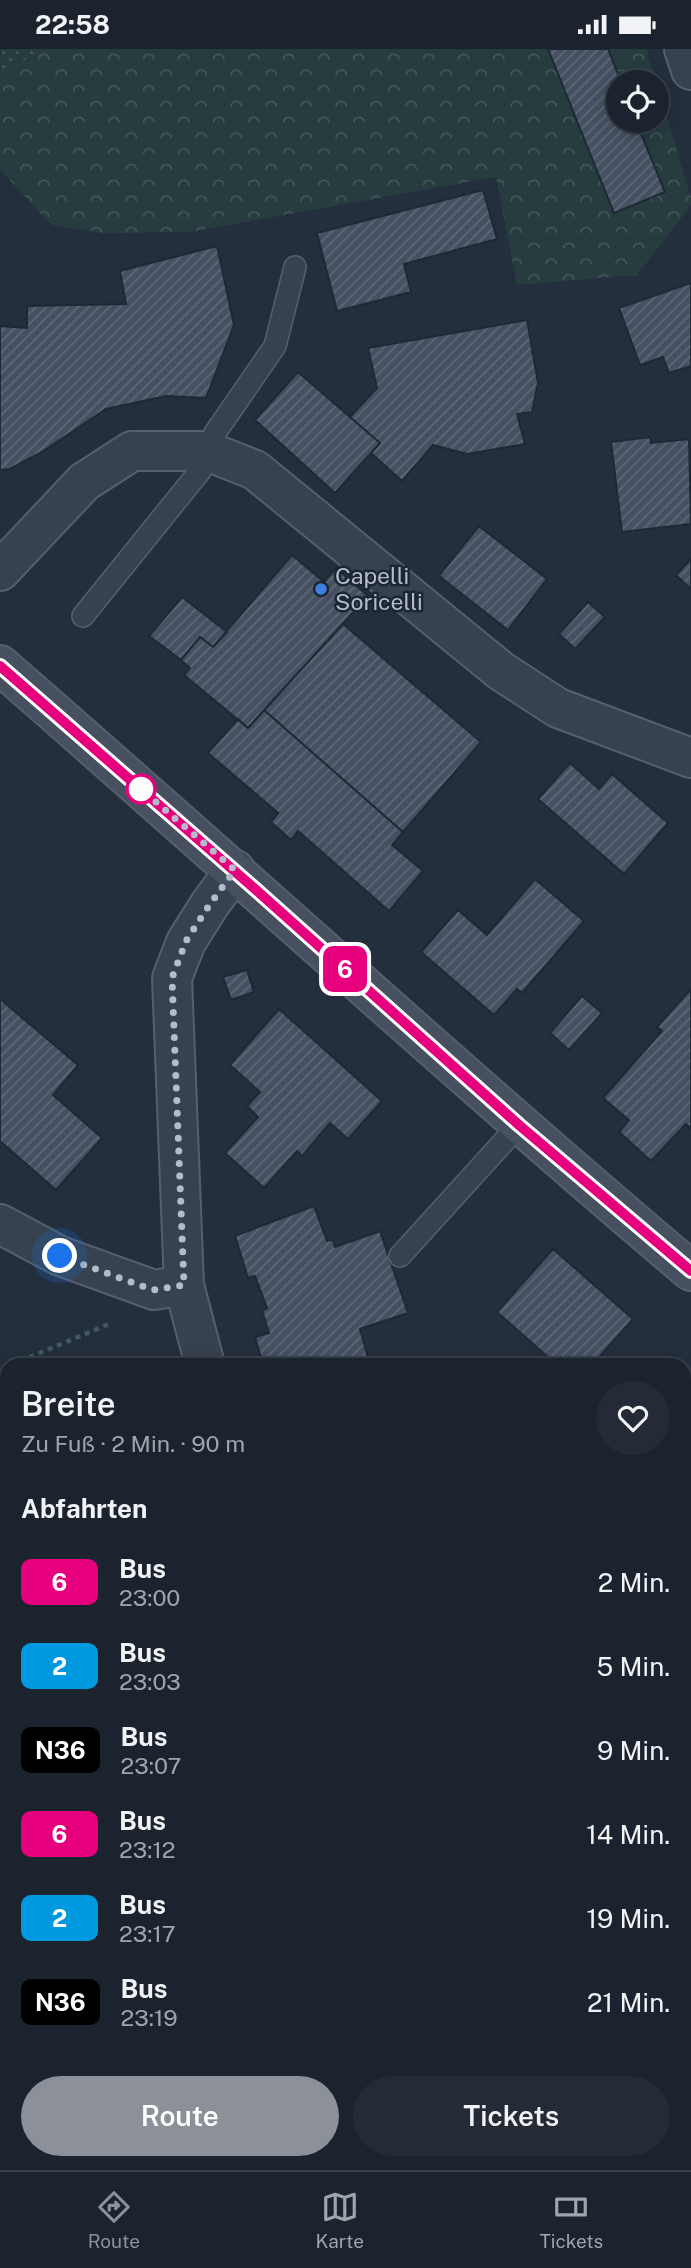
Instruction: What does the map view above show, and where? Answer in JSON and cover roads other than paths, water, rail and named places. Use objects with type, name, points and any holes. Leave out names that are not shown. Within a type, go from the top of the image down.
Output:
[{"type":"main road","points":[[0,666],[235,870],[519,1125],[691,1271]]},
{"type":"street","points":[[684,49],[691,70]]},
{"type":"street","points":[[0,571],[84,482],[132,451],[207,451],[255,470],[501,671],[558,708],[691,758]]},
{"type":"street","points":[[202,1358],[169,1288],[172,978],[186,941],[235,870]]},
{"type":"street","points":[[0,1224],[60,1256],[169,1288]]},
{"type":"lane","points":[[83,616],[200,471],[215,433],[275,346],[295,267]]},
{"type":"lane","points":[[400,1256],[519,1125]]},
{"type":"place","name":"Capelli Soricelli","points":[[321,589]]}]
